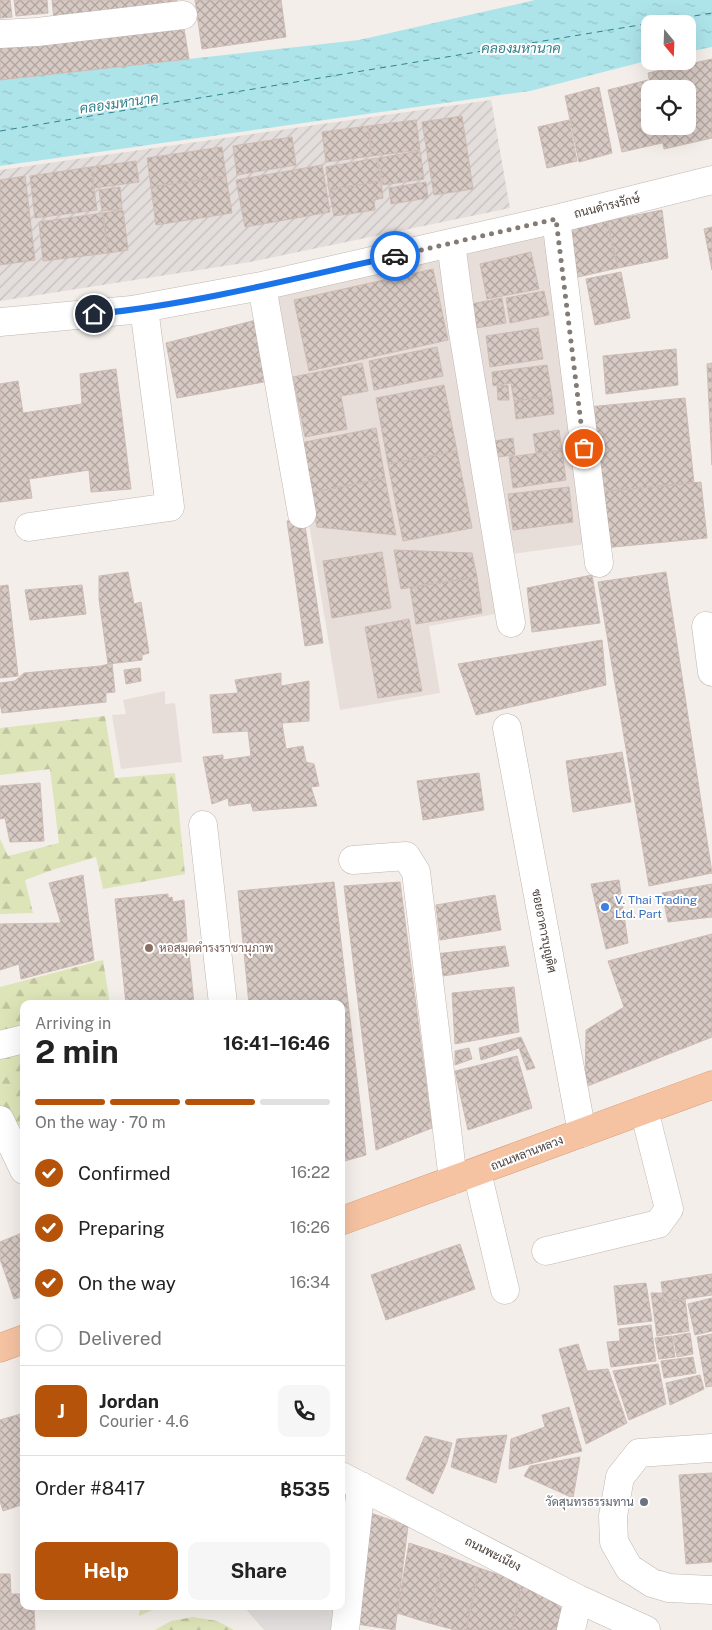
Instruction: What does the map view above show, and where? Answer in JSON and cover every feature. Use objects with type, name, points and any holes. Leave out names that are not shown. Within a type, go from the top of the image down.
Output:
[{"type":"main road","name":"ถนนหลานหลวง","points":[[345,1221],[712,1085]]},
{"type":"main road","points":[[0,1348],[20,1340]]},
{"type":"street","points":[[0,34],[47,31],[183,15]]},
{"type":"street","name":"ถนนดำรงรักษ์","points":[[0,322],[132,310],[262,286],[556,219],[712,180]]},
{"type":"street","points":[[556,219],[598,563]]},
{"type":"street","points":[[451,243],[462,326],[511,623]]},
{"type":"street","points":[[262,286],[302,514]]},
{"type":"street","points":[[29,527],[170,507],[144,308]]},
{"type":"street","points":[[706,626],[712,672]]},
{"type":"street","name":"ซอยอาคารบุญดิศ","points":[[506,728],[582,1133]]},
{"type":"street","points":[[203,825],[223,1000]]},
{"type":"street","points":[[353,860],[406,856],[416,872],[465,1176],[505,1290]]},
{"type":"street","points":[[0,1045],[20,1040]]},
{"type":"street","points":[[546,1250],[658,1224],[669,1209],[644,1110]]},
{"type":"street","points":[[0,1120],[20,1162]]},
{"type":"street","points":[[712,1448],[639,1453],[620,1477],[612,1516],[614,1542],[629,1568],[652,1583],[669,1588],[712,1590]]},
{"type":"street","points":[[345,1609],[351,1481]]},
{"type":"street","name":"ถนนพะเนียง","points":[[351,1481],[578,1599],[646,1630]]},
{"type":"street","points":[[571,1630],[578,1599]]},
{"type":"street","points":[[344,1630],[345,1610]]},
{"type":"shaded area","points":[[491,100],[510,208],[250,262],[0,301],[0,170]]},
{"type":"shaded area","points":[[552,232],[587,544],[489,557],[501,613],[429,626],[440,693],[340,710],[270,289]]},
{"type":"shaded area","points":[[165,691],[165,704],[175,703],[182,762],[121,769],[112,715],[126,714],[123,700]]},
{"type":"shaded area","points":[[345,1494],[348,1495],[345,1517]]},
{"type":"shaded area","points":[[246,1610],[334,1610],[331,1630],[264,1630]]},
{"type":"green space","points":[[105,716],[115,778],[175,773],[185,874],[103,889],[96,857],[25,880],[33,913],[0,914],[0,839],[8,856],[59,843],[50,769],[0,775],[0,728]]},
{"type":"green space","points":[[103,960],[109,1000],[20,1000],[20,1127],[5,1110],[0,1110],[0,987]]},
{"type":"green space","points":[[140,1610],[153,1610],[139,1616]]},
{"type":"green space","points":[[193,1617],[217,1621],[234,1630],[155,1630],[171,1621]]},
{"type":"water","name":"คลองมหานาค","points":[[535,0],[712,0],[712,47],[696,50],[696,15],[641,15],[641,62],[530,91],[0,166],[0,80],[359,40]]},
{"type":"building","points":[[0,0],[10,0],[12,17],[0,18]]},
{"type":"building","points":[[14,0],[47,0],[48,13],[16,16]]},
{"type":"building","points":[[52,0],[177,0],[177,1],[54,20]]},
{"type":"building","points":[[195,0],[281,0],[286,37],[202,49]]},
{"type":"building","points":[[183,23],[189,59],[0,80],[0,40]]},
{"type":"building","points":[[712,59],[712,138],[664,149],[661,135],[696,135],[696,80],[649,80],[648,73],[662,70],[696,70],[696,62]]},
{"type":"building","points":[[641,82],[641,135],[660,135],[662,143],[622,152],[608,90]]},
{"type":"building","points":[[599,87],[612,153],[579,162],[565,96]]},
{"type":"building","points":[[462,116],[473,189],[434,195],[422,122]]},
{"type":"building","points":[[416,120],[420,150],[372,156],[368,126]]},
{"type":"building","points":[[569,120],[577,161],[547,168],[538,127]]},
{"type":"building","points":[[368,126],[372,156],[326,162],[322,132]]},
{"type":"building","points":[[292,137],[296,165],[237,175],[233,146]]},
{"type":"building","points":[[222,147],[226,176],[151,187],[147,158]]},
{"type":"building","points":[[420,151],[424,179],[383,185],[378,158]]},
{"type":"building","points":[[377,158],[381,181],[329,190],[326,167]]},
{"type":"building","points":[[136,161],[139,182],[94,188],[91,167]]},
{"type":"building","points":[[322,165],[330,212],[245,227],[236,180]]},
{"type":"building","points":[[91,167],[97,210],[35,218],[30,176]]},
{"type":"building","points":[[25,176],[35,260],[0,265],[0,180]]},
{"type":"building","points":[[226,176],[232,213],[156,225],[151,187]]},
{"type":"building","points":[[381,181],[383,198],[374,200],[375,210],[334,216],[329,190]]},
{"type":"building","points":[[426,182],[428,198],[391,204],[389,188]]},
{"type":"building","points":[[120,187],[122,209],[102,211],[99,190]]},
{"type":"building","points":[[123,210],[128,250],[108,253],[103,213]]},
{"type":"building","points":[[662,210],[668,258],[618,268],[607,221]]},
{"type":"building","points":[[103,213],[108,253],[43,261],[39,222]]},
{"type":"building","points":[[607,221],[618,268],[578,277],[567,230]]},
{"type":"building","points":[[712,227],[712,270],[704,229]]},
{"type":"building","points":[[531,252],[539,289],[487,299],[480,264]]},
{"type":"building","points":[[433,269],[448,340],[309,371],[294,300]]},
{"type":"building","points":[[621,272],[630,318],[595,325],[586,279]]},
{"type":"building","points":[[544,291],[549,315],[510,323],[506,298]]},
{"type":"building","points":[[502,298],[506,323],[476,328],[471,304]]},
{"type":"building","points":[[260,319],[269,381],[177,398],[166,343]]},
{"type":"building","points":[[538,328],[543,359],[490,367],[486,336]]},
{"type":"building","points":[[437,347],[443,376],[374,390],[369,361]]},
{"type":"building","points":[[676,349],[678,385],[606,394],[603,356]]},
{"type":"building","points":[[362,363],[368,391],[341,396],[347,429],[305,437],[293,377]]},
{"type":"building","points":[[712,363],[712,465],[707,364]]},
{"type":"building","points":[[547,365],[552,396],[514,401],[511,383],[493,386],[492,372]]},
{"type":"building","points":[[116,369],[131,489],[91,492],[89,470],[29,479],[32,498],[0,502],[0,384],[18,381],[23,413],[82,404],[80,374]]},
{"type":"building","points":[[444,385],[457,451],[388,464],[376,398]]},
{"type":"building","points":[[508,385],[509,400],[498,400],[497,386]]},
{"type":"building","points":[[552,396],[554,414],[516,419],[514,401]]},
{"type":"building","points":[[685,398],[694,483],[597,492],[587,407]]},
{"type":"building","points":[[376,428],[385,478],[310,493],[300,443]]},
{"type":"building","points":[[559,430],[562,450],[536,453],[533,434]]},
{"type":"building","points":[[513,438],[515,455],[497,457],[494,441]]},
{"type":"building","points":[[562,450],[566,480],[513,488],[509,457]]},
{"type":"building","points":[[457,451],[472,528],[403,541],[388,464]]},
{"type":"building","points":[[385,478],[396,535],[317,527],[310,493]]},
{"type":"building","points":[[701,482],[707,538],[603,548],[597,492]]},
{"type":"building","points":[[569,487],[573,522],[513,530],[508,494]]},
{"type":"building","points":[[304,519],[323,643],[305,646],[287,521]]},
{"type":"building","points":[[394,550],[472,553],[477,577],[401,589]]},
{"type":"building","points":[[382,552],[391,608],[332,618],[323,561]]},
{"type":"building","points":[[128,572],[134,604],[141,602],[149,653],[142,655],[142,660],[108,664],[99,599],[99,576]]},
{"type":"building","points":[[666,572],[712,873],[649,886],[598,582]]},
{"type":"building","points":[[592,575],[600,623],[532,632],[527,588]]},
{"type":"building","points":[[477,577],[482,613],[416,624],[410,587]]},
{"type":"building","points":[[8,585],[18,676],[0,678],[0,586]]},
{"type":"building","points":[[82,585],[86,614],[30,620],[25,590]]},
{"type":"building","points":[[409,619],[422,691],[378,698],[365,627]]},
{"type":"building","points":[[602,640],[606,685],[476,715],[458,664]]},
{"type":"building","points":[[112,663],[115,692],[106,693],[106,702],[2,713],[0,683],[15,681],[24,673],[101,666]]},
{"type":"building","points":[[140,668],[141,681],[126,684],[124,670]]},
{"type":"building","points":[[281,673],[281,686],[309,681],[309,721],[282,723],[286,749],[303,746],[306,762],[314,764],[319,786],[311,787],[317,806],[253,811],[251,803],[229,806],[228,798],[212,804],[203,757],[223,755],[223,760],[251,756],[248,731],[213,733],[210,695],[238,693],[235,680]]},
{"type":"building","points":[[622,752],[631,802],[573,812],[566,761]]},
{"type":"building","points":[[479,773],[484,810],[423,820],[417,781]]},
{"type":"building","points":[[40,783],[44,841],[10,842],[5,818],[0,819],[0,786]]},
{"type":"building","points":[[83,875],[94,960],[21,979],[19,964],[0,970],[0,924],[61,923],[49,883]]},
{"type":"building","points":[[619,880],[628,943],[606,949],[591,884]]},
{"type":"building","points":[[334,882],[366,1155],[345,1161],[345,1000],[249,1000],[238,891]]},
{"type":"building","points":[[400,882],[432,1128],[376,1150],[344,886]]},
{"type":"building","points":[[712,884],[712,917],[668,922],[662,893]]},
{"type":"building","name":"หอสมุดดำรงราชานุภาพ","points":[[168,894],[168,898],[172,897],[173,902],[184,900],[187,941],[177,943],[177,954],[189,953],[194,1000],[126,1000],[115,899]]},
{"type":"building","points":[[495,895],[501,930],[440,940],[436,905]]},
{"type":"building","points":[[712,934],[712,1037],[585,1087],[586,1030],[624,1007],[608,961]]},
{"type":"building","points":[[505,946],[509,966],[436,977],[435,954]]},
{"type":"building","points":[[514,987],[519,1032],[455,1044],[452,993]]},
{"type":"building","points":[[521,1037],[535,1068],[527,1070],[519,1048],[481,1060],[479,1048]]},
{"type":"building","points":[[469,1048],[472,1059],[455,1065],[455,1051]]},
{"type":"building","points":[[517,1056],[532,1108],[468,1130],[455,1071]]},
{"type":"building","points":[[20,1234],[20,1297],[14,1299],[0,1259],[0,1242]]},
{"type":"building","points":[[460,1244],[475,1289],[386,1320],[371,1275]]},
{"type":"building","points":[[712,1274],[712,1295],[664,1302],[661,1282]]},
{"type":"building","points":[[646,1283],[652,1321],[618,1325],[614,1286]]},
{"type":"building","points":[[651,1293],[663,1293],[664,1302],[685,1299],[689,1331],[657,1336]]},
{"type":"building","points":[[712,1298],[712,1331],[695,1335],[688,1304]]},
{"type":"building","points":[[651,1325],[656,1361],[611,1367],[607,1342],[620,1341],[619,1329]]},
{"type":"building","points":[[690,1333],[693,1354],[677,1357],[673,1336]]},
{"type":"building","points":[[712,1334],[712,1386],[706,1387],[697,1337]]},
{"type":"building","points":[[672,1336],[675,1357],[659,1359],[655,1338]]},
{"type":"building","points":[[578,1344],[587,1371],[608,1369],[627,1423],[586,1444],[559,1349]]},
{"type":"building","points":[[693,1357],[696,1373],[664,1378],[661,1361]]},
{"type":"building","points":[[658,1364],[666,1404],[629,1420],[613,1371]]},
{"type":"building","points":[[700,1375],[704,1389],[670,1405],[666,1383]]},
{"type":"building","points":[[569,1407],[582,1451],[509,1469],[511,1439],[545,1427],[542,1415]]},
{"type":"building","points":[[20,1414],[20,1505],[3,1511],[0,1501],[0,1420]]},
{"type":"building","points":[[507,1435],[496,1483],[451,1467],[457,1439]]},
{"type":"building","points":[[425,1436],[452,1443],[447,1462],[433,1494],[406,1479]]},
{"type":"building","points":[[580,1457],[573,1498],[524,1476],[530,1466]]},
{"type":"building","points":[[712,1473],[712,1562],[686,1564],[679,1475]]},
{"type":"building","points":[[365,1511],[408,1526],[395,1630],[350,1623]]},
{"type":"building","points":[[409,1543],[446,1555],[429,1623],[397,1613]]},
{"type":"building","points":[[446,1555],[479,1568],[466,1630],[455,1630],[429,1623]]},
{"type":"building","points":[[479,1568],[522,1582],[512,1630],[466,1630]]},
{"type":"building","points":[[0,1574],[10,1574],[11,1594],[20,1594],[20,1610],[34,1610],[35,1630],[0,1630]]},
{"type":"building","points":[[522,1582],[573,1604],[566,1630],[512,1630]]},
{"type":"ferry route","points":[[0,131],[712,13]]},
{"type":"way so far","points":[[395,256],[556,219],[584,448]]},
{"type":"place","name":"V. Thai Trading Ltd. Part","points":[[605,907]]},
{"type":"place","name":"หอสมุดดำรงราชานุภาพ","points":[[149,948]]},
{"type":"place","name":"วัดสุนทรธรรมทาน","points":[[644,1502]]},
{"type":"route","points":[[94,314],[132,310],[262,286],[395,256]]}]
